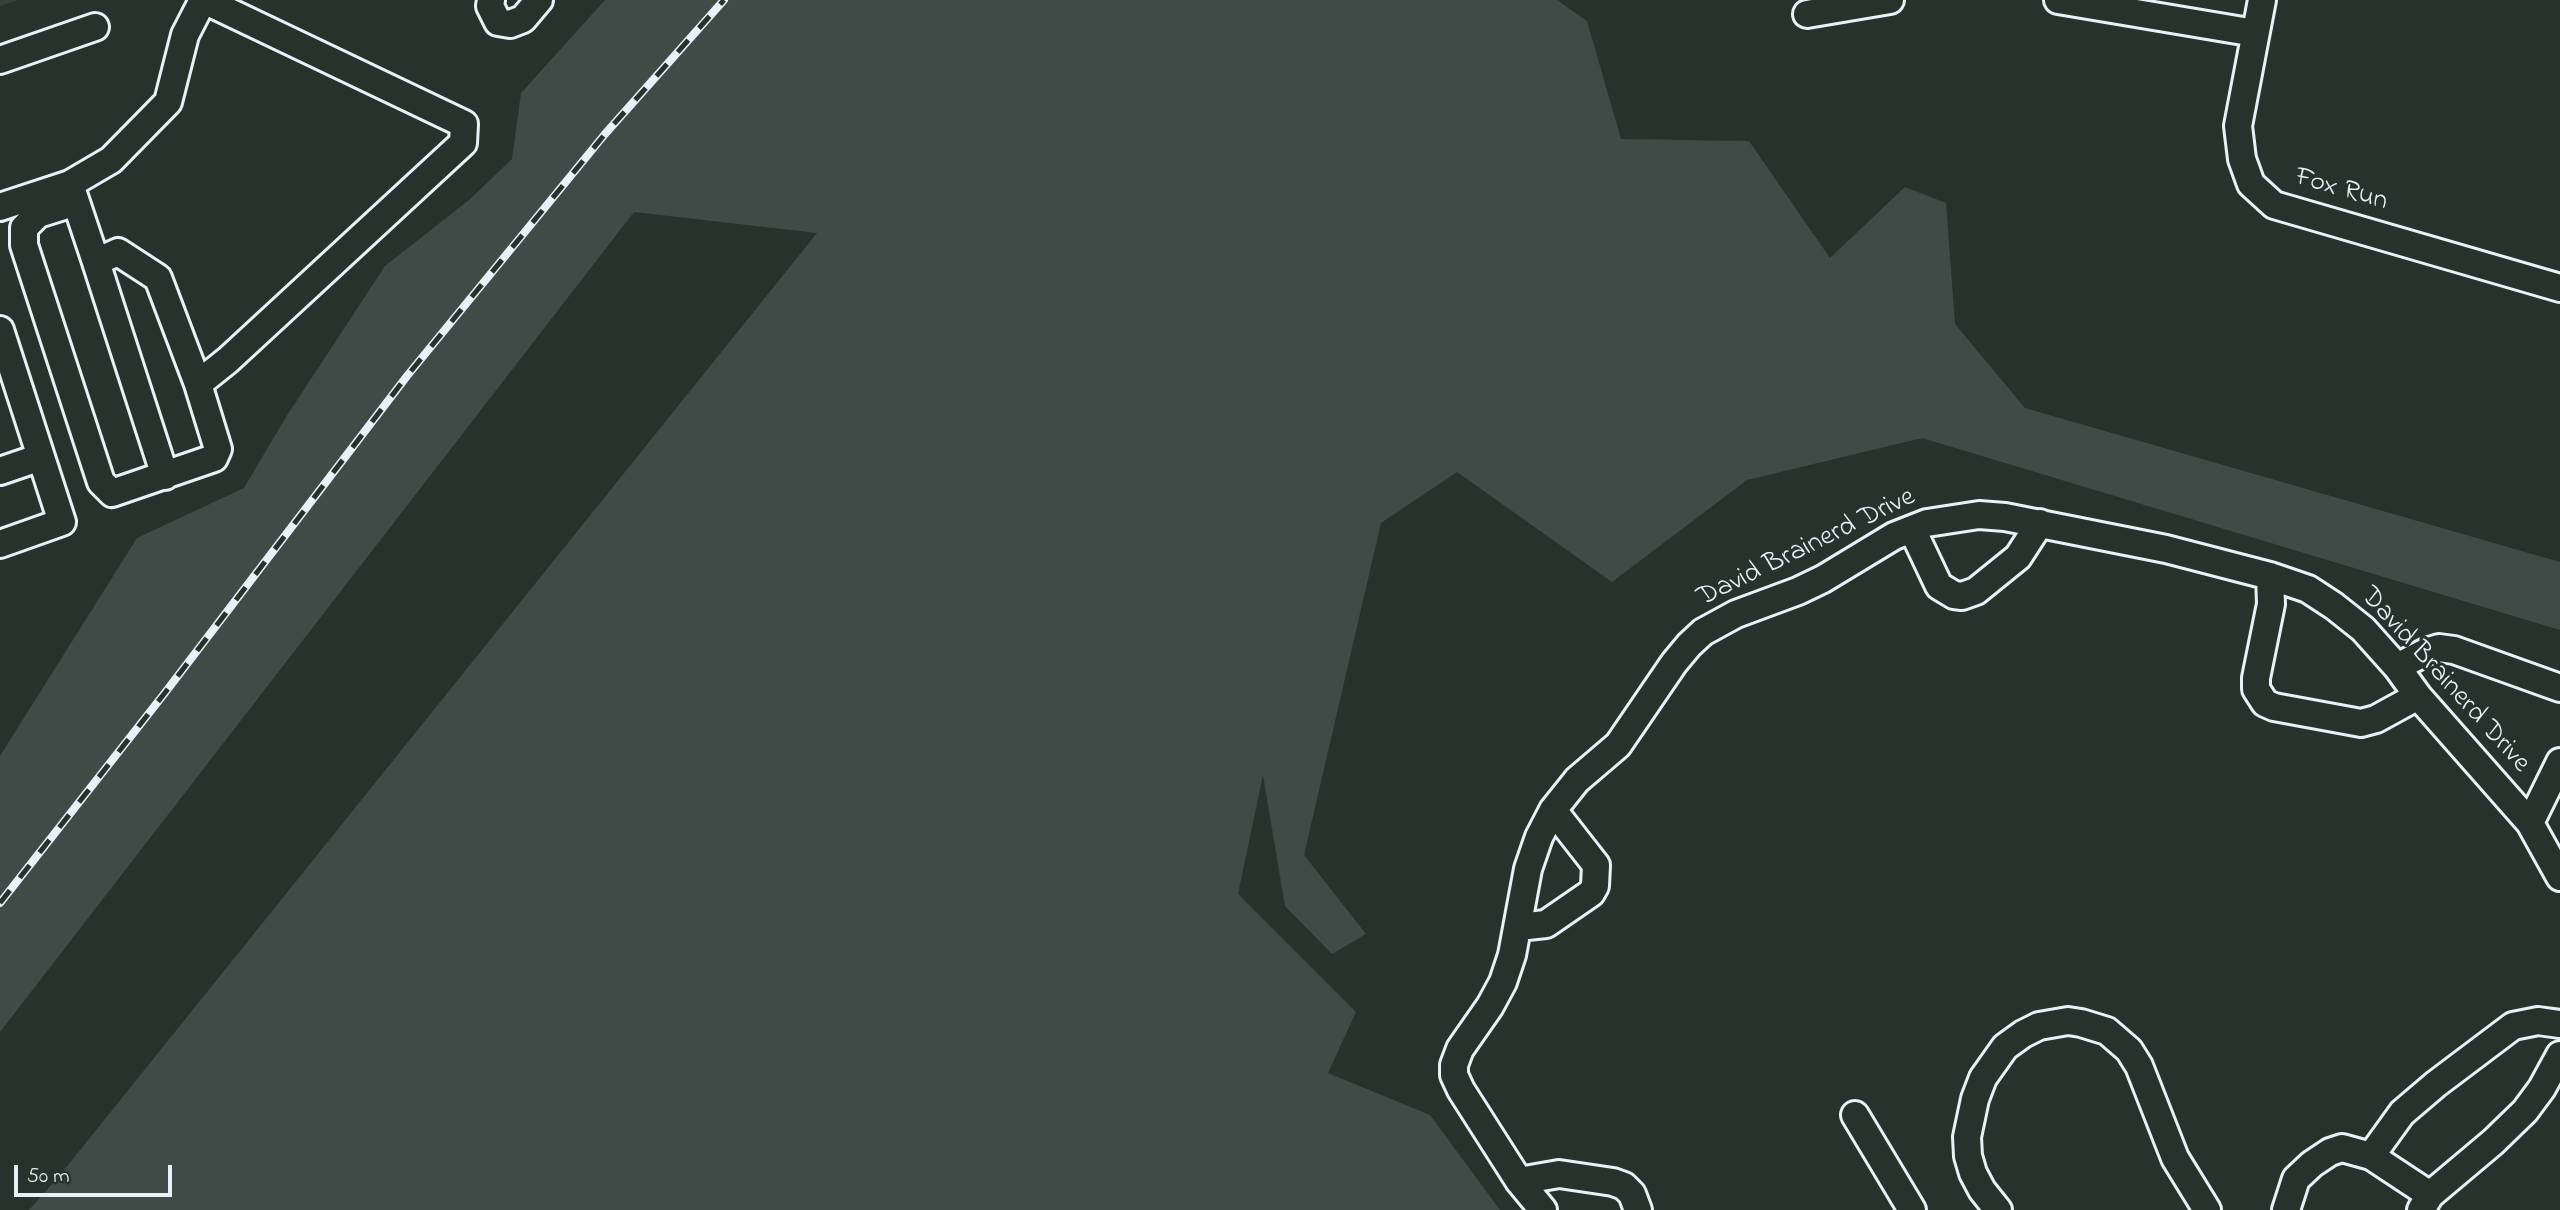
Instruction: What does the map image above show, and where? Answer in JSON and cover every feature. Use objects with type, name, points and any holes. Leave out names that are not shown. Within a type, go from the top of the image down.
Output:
[{"type":"street","points":[[96,262],[118,252],[158,278],[198,384],[218,449],[214,458],[112,493],[101,482],[24,246],[24,228],[38,214],[73,193],[111,160],[168,103],[185,35],[203,0],[464,124],[463,143],[228,360],[198,384]]},
{"type":"street","points":[[491,0],[490,6],[498,22],[510,24],[523,19],[539,0]]},
{"type":"street","points":[[1807,13],[1890,0]]},
{"type":"street","points":[[2058,0],[2255,33]]},
{"type":"street","name":"Fox Run","points":[[2262,0],[2238,126],[2242,159],[2251,184],[2274,205],[2560,288]]},
{"type":"street","points":[[0,60],[95,27]]},
{"type":"street","points":[[0,207],[73,193]]},
{"type":"street","points":[[73,193],[165,476]]},
{"type":"street","points":[[0,330],[62,522],[0,544]]},
{"type":"street","points":[[0,471],[41,457]]},
{"type":"street","name":"David Brainerd Drive","points":[[1543,1210],[1519,1181],[1461,1090],[1454,1074],[1454,1065],[1460,1049],[1503,982],[1518,927],[1528,869],[1539,837],[1553,810],[1577,780],[1618,745],[1674,663],[1703,632],[1736,614],[1823,579],[1868,550],[1927,523],[1979,515],[2040,523],[2166,550],[2270,576],[2308,589],[2363,629],[2397,667],[2418,696],[2530,823],[2560,877]]},
{"type":"street","points":[[1912,529],[1940,586],[1954,595],[1962,596],[1976,591],[2018,557],[2040,523]]},
{"type":"street","points":[[2270,576],[2271,604],[2256,678],[2256,689],[2265,703],[2274,708],[2361,723],[2376,719],[2418,696]]},
{"type":"street","points":[[2397,667],[2439,648],[2454,650],[2560,688]]},
{"type":"street","points":[[2530,823],[2560,762]]},
{"type":"street","points":[[1518,927],[1537,927],[1552,921],[1591,893],[1597,880],[1596,866],[1592,859],[1553,810]]},
{"type":"street","points":[[1998,1210],[1982,1190],[1968,1156],[1968,1128],[1975,1099],[1983,1079],[2005,1047],[2039,1026],[2068,1021],[2107,1031],[2129,1050],[2140,1066],[2175,1158],[2207,1210]]},
{"type":"street","points":[[2371,1156],[2402,1113],[2512,1026],[2538,1021],[2560,1024]]},
{"type":"street","points":[[2286,1210],[2296,1179],[2312,1164],[2330,1152],[2342,1148],[2371,1156],[2426,1203],[2525,1111],[2542,1088],[2560,1055]]},
{"type":"street","points":[[1855,1115],[1912,1210]]},
{"type":"street","points":[[1519,1181],[1559,1174],[1613,1182],[1625,1186],[1632,1194],[1638,1210]]},
{"type":"shaded area","points":[[605,0],[1557,0],[1587,21],[1621,139],[1749,141],[1830,258],[1905,187],[1946,203],[1955,324],[2025,408],[2560,562],[2560,630],[1922,438],[1747,480],[1612,582],[1457,472],[1381,523],[1304,855],[1366,934],[1332,954],[1285,906],[1263,775],[1238,894],[1356,1012],[1328,1073],[1430,1115],[1500,1210],[29,1210],[60,1175],[817,233],[634,212],[0,1032],[0,756],[137,538],[244,488],[286,417],[385,266],[469,200],[512,159],[521,93]]},
{"type":"railway","points":[[0,903],[407,376],[605,134],[724,0]]}]
